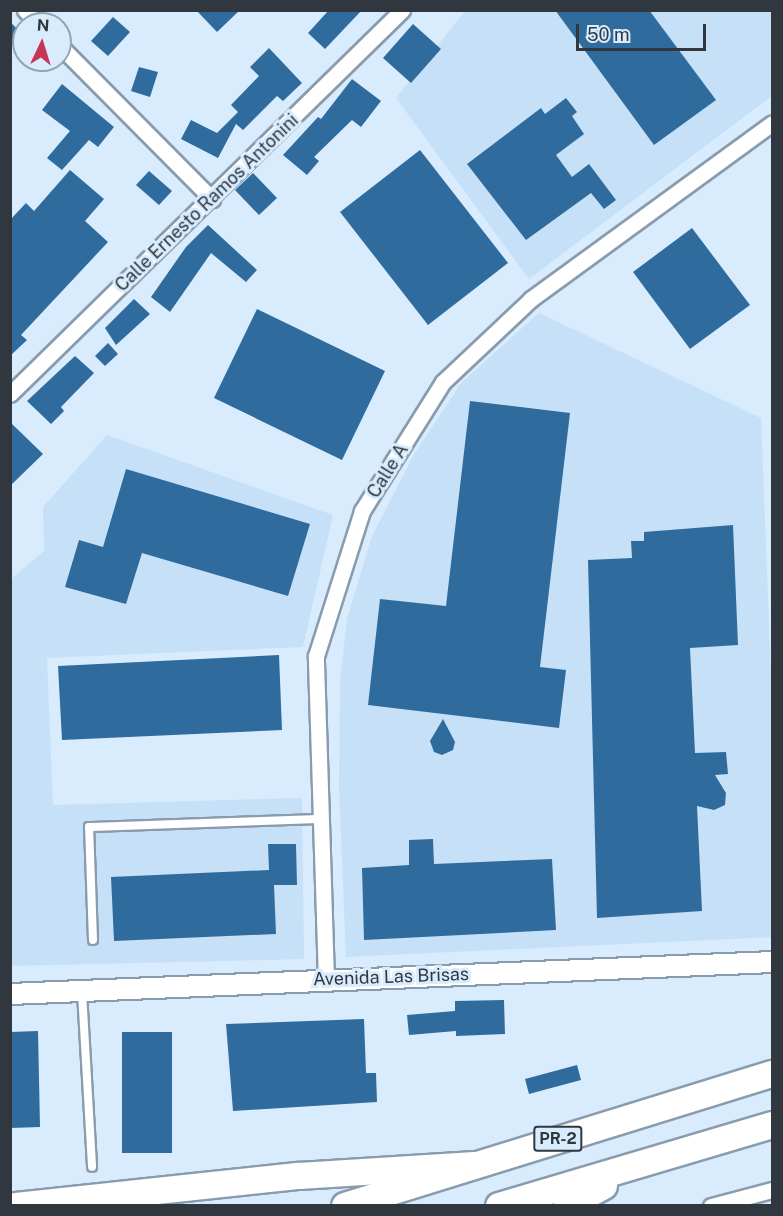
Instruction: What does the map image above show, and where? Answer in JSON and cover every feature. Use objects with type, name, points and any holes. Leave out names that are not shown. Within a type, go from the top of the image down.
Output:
[{"type":"highway","name":"PR-2","points":[[345,1206],[772,1074]]},
{"type":"highway","points":[[499,1206],[772,1125]]},
{"type":"highway","points":[[567,1206],[651,1161]]},
{"type":"highway","points":[[16,1206],[108,1193],[475,1164]]},
{"type":"street","name":"Calle Ernesto Ramos Antonini","points":[[10,394],[212,199],[402,10]]},
{"type":"street","points":[[72,58],[212,199]]},
{"type":"street","name":"Calle A","points":[[326,980],[316,656],[362,511],[443,382],[531,299],[772,123]]},
{"type":"street","name":"Avenida Las Brisas","points":[[10,994],[772,962]]},
{"type":"street","points":[[711,1206],[772,1190]]},
{"type":"lane","points":[[93,940],[89,826],[321,819]]},
{"type":"lane","points":[[82,991],[92,1167]]},
{"type":"shaded area","points":[[465,11],[772,11],[772,96],[529,279],[396,98]]},
{"type":"shaded area","points":[[539,313],[761,418],[772,703],[772,937],[346,957],[339,788],[340,683],[347,619],[372,536],[413,456],[461,383]]},
{"type":"shaded area","points":[[107,435],[333,515],[303,647],[47,658],[53,805],[302,798],[304,959],[11,966],[10,580],[44,551],[43,507]]},
{"type":"building","points":[[196,10],[240,10],[217,32]]},
{"type":"building","points":[[329,10],[362,10],[325,49],[308,33]]},
{"type":"building","points":[[555,10],[649,10],[716,100],[654,145]]},
{"type":"building","points":[[113,17],[130,32],[108,56],[91,41]]},
{"type":"building","points":[[10,22],[12,24],[12,45],[10,43]]},
{"type":"building","points":[[413,24],[441,49],[411,83],[383,58]]},
{"type":"building","points":[[269,48],[302,83],[283,101],[277,96],[243,130],[236,124],[218,158],[181,139],[191,120],[217,133],[238,112],[231,105],[259,76],[250,67]]},
{"type":"building","points":[[139,67],[158,72],[150,97],[131,91]]},
{"type":"building","points":[[352,79],[381,101],[361,127],[352,120],[314,157],[319,161],[307,175],[283,155],[318,117],[321,119]]},
{"type":"building","points":[[62,84],[114,127],[98,147],[89,140],[62,170],[47,158],[70,131],[42,110]]},
{"type":"building","points":[[566,98],[577,112],[572,116],[584,134],[556,155],[572,177],[589,164],[616,200],[604,209],[591,193],[526,240],[467,164],[541,108],[545,114]]},
{"type":"building","points":[[420,150],[508,263],[428,325],[340,212]]},
{"type":"building","points":[[70,170],[104,199],[85,221],[108,242],[21,335],[27,340],[10,356],[10,220],[26,203],[34,211]]},
{"type":"building","points":[[149,171],[172,191],[159,205],[136,185]]},
{"type":"building","points":[[253,173],[277,198],[259,215],[235,190]]},
{"type":"building","points":[[208,225],[257,270],[246,282],[211,253],[170,312],[151,297],[186,247]]},
{"type":"building","points":[[692,228],[750,305],[690,349],[633,272]]},
{"type":"building","points":[[134,299],[150,314],[116,345],[105,328]]},
{"type":"building","points":[[257,309],[385,371],[342,460],[214,398]]},
{"type":"building","points":[[108,343],[118,354],[105,366],[95,356]]},
{"type":"building","points":[[75,356],[94,373],[61,407],[64,411],[51,424],[27,401]]},
{"type":"building","points":[[470,401],[570,413],[540,667],[566,670],[559,728],[368,705],[380,599],[446,606]]},
{"type":"building","points":[[10,422],[43,454],[10,486]]},
{"type":"building","points":[[126,469],[310,524],[288,596],[142,553],[126,604],[65,587],[79,540],[103,547]]},
{"type":"building","points":[[733,525],[738,645],[690,648],[695,753],[726,752],[728,774],[715,775],[726,793],[725,805],[714,810],[697,806],[702,911],[597,918],[588,560],[632,558],[631,541],[644,541],[644,532]]},
{"type":"building","points":[[279,655],[282,730],[62,740],[58,666]]},
{"type":"building","points":[[443,719],[455,742],[453,750],[442,755],[434,752],[430,741]]},
{"type":"building","points":[[433,839],[434,864],[552,859],[556,930],[364,940],[362,868],[409,865],[409,840]]},
{"type":"building","points":[[268,844],[296,844],[297,885],[274,885],[276,934],[114,941],[111,877],[269,870]]},
{"type":"building","points":[[504,1000],[505,1034],[456,1036],[456,1031],[409,1035],[407,1015],[455,1011],[455,1001]]},
{"type":"building","points":[[364,1019],[366,1073],[376,1073],[377,1102],[233,1111],[226,1024]]},
{"type":"building","points":[[38,1031],[40,1127],[10,1128],[10,1032]]},
{"type":"building","points":[[122,1032],[172,1032],[172,1153],[122,1153]]},
{"type":"building","points":[[577,1065],[581,1080],[529,1094],[525,1079]]}]
